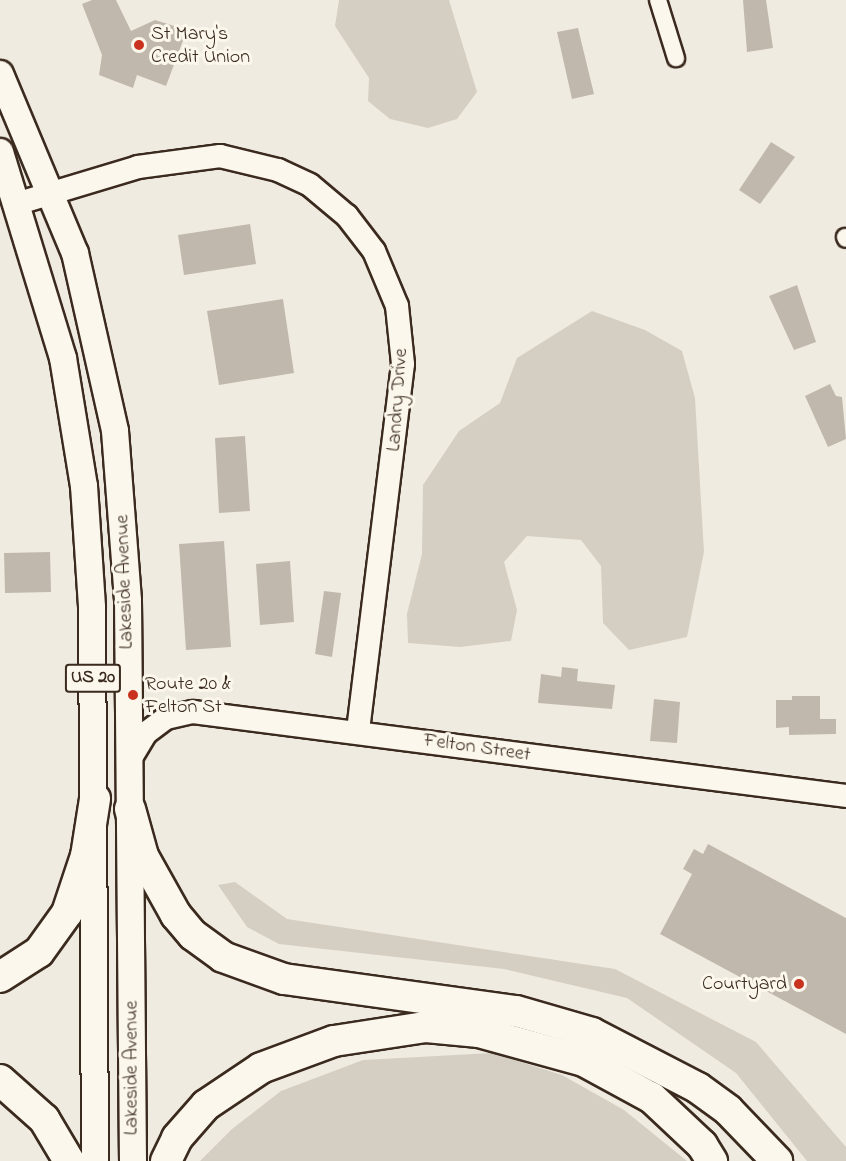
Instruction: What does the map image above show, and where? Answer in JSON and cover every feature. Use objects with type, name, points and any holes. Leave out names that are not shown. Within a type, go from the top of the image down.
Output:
[{"type":"highway","points":[[0,977],[39,952],[67,913],[86,856],[95,799]]},
{"type":"highway","points":[[129,809],[146,863],[176,915],[193,935],[223,957],[284,979],[516,1011],[592,1033],[698,1088],[728,1110],[777,1161]]},
{"type":"highway","points":[[166,1161],[177,1138],[206,1105],[261,1068],[334,1041],[426,1028],[479,1032],[584,1061],[652,1098],[702,1145],[712,1161]]},
{"type":"highway","points":[[0,1080],[44,1119],[69,1161]]},
{"type":"main road","name":"US 20","points":[[0,74],[52,192]]},
{"type":"main road","name":"US 20","points":[[0,152],[9,197]]},
{"type":"main road","name":"Lakeside Avenue","points":[[52,192],[83,281],[115,431],[128,601],[133,1161]]},
{"type":"main road","name":"Lakeside Avenue","points":[[9,197],[67,373],[78,441],[91,585],[95,799],[95,1161]]},
{"type":"street","points":[[658,0],[676,58]]},
{"type":"street","name":"Landry Drive","points":[[9,197],[52,192],[151,164],[196,157],[235,158],[309,185],[347,216],[374,251],[397,306],[403,364],[358,732]]},
{"type":"street","name":"Felton Street","points":[[129,761],[146,733],[166,718],[193,712],[846,796]]},
{"type":"shaded area","points":[[339,0],[449,0],[477,92],[457,119],[428,128],[390,119],[368,101],[369,78],[335,26]]},
{"type":"shaded area","points":[[592,311],[645,330],[682,351],[695,398],[704,552],[687,637],[629,650],[603,623],[601,566],[581,540],[527,536],[504,562],[517,610],[511,641],[460,647],[408,643],[407,614],[422,554],[423,485],[459,431],[500,403],[517,358]]},
{"type":"shaded area","points":[[235,882],[287,919],[615,969],[756,1042],[846,1147],[846,1161],[807,1161],[736,1073],[627,998],[504,969],[279,944],[247,927],[218,885]]},
{"type":"shaded area","points":[[492,1053],[562,1075],[624,1110],[687,1161],[200,1161],[232,1129],[281,1091],[363,1060]]},
{"type":"building","name":"St Mary's Credit Union","points":[[92,0],[116,0],[131,31],[155,20],[187,30],[166,86],[137,75],[133,88],[99,75],[102,55],[82,4]]},
{"type":"building","points":[[743,0],[766,0],[773,48],[747,52]]},
{"type":"building","points":[[578,28],[594,94],[572,99],[557,32]]},
{"type":"building","points":[[771,142],[795,157],[760,204],[739,190]]},
{"type":"building","points":[[250,224],[256,264],[184,275],[178,235]]},
{"type":"building","points":[[797,285],[816,342],[794,350],[769,296]]},
{"type":"building","points":[[283,299],[294,373],[219,385],[207,311]]},
{"type":"building","points":[[830,384],[836,396],[842,397],[846,439],[828,447],[805,396]]},
{"type":"building","points":[[245,436],[250,511],[219,513],[215,438]]},
{"type":"building","points":[[224,541],[231,647],[186,650],[179,544]]},
{"type":"building","points":[[50,552],[51,592],[5,593],[4,553]]},
{"type":"building","points":[[290,561],[294,622],[260,625],[256,564]]},
{"type":"building","points":[[324,591],[341,593],[332,657],[315,654]]},
{"type":"building","points":[[562,667],[578,669],[577,681],[615,685],[612,709],[538,703],[541,674],[561,677]]},
{"type":"building","points":[[792,696],[820,696],[820,719],[836,719],[836,734],[789,735],[789,727],[776,728],[776,700],[792,700]]},
{"type":"building","points":[[654,699],[680,702],[677,743],[650,741]]},
{"type":"building","name":"Courtyard","points":[[708,844],[846,918],[846,1034],[660,934],[692,874],[683,869],[694,849],[703,854]]},
{"type":"place","name":"St Mary's Credit Union","points":[[139,45]]},
{"type":"place","name":"Route 20 & Felton St","points":[[133,695]]},
{"type":"place","name":"Courtyard","points":[[799,984]]}]
